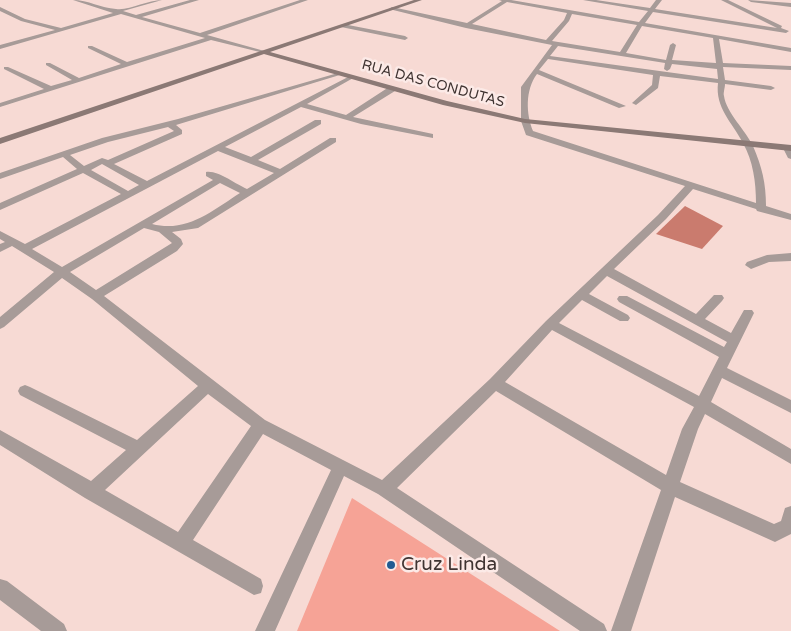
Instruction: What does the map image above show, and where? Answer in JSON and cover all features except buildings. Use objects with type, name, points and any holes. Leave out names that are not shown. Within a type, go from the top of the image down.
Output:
[{"type":"street","name":"RUA DAS CONDUTAS","points":[[77,0],[392,89],[525,121],[748,144],[790,151]]},
{"type":"street","points":[[1,46],[159,0]]},
{"type":"street","points":[[134,17],[196,0]]},
{"type":"street","points":[[200,35],[305,0]]},
{"type":"street","points":[[0,141],[419,0]]},
{"type":"street","points":[[466,26],[504,0],[561,8],[570,12],[791,50]]},
{"type":"street","points":[[586,0],[788,32]]},
{"type":"street","points":[[622,54],[650,10],[659,0]]},
{"type":"street","points":[[724,0],[788,32]]},
{"type":"street","points":[[751,0],[791,5]]},
{"type":"street","points":[[279,2],[289,5]]},
{"type":"street","points":[[0,9],[23,20],[61,29]]},
{"type":"street","points":[[392,9],[552,43],[669,62],[775,76]]},
{"type":"street","points":[[570,12],[552,43],[547,57],[525,87],[525,121],[527,132],[791,218]]},
{"type":"street","points":[[343,26],[405,38]]},
{"type":"street","points":[[716,37],[722,81],[720,92],[722,101],[748,144],[761,181],[761,209]]},
{"type":"street","points":[[0,105],[210,38]]},
{"type":"street","points":[[636,103],[655,86],[669,62],[673,45]]},
{"type":"street","points":[[90,48],[127,65]]},
{"type":"street","points":[[547,57],[772,88]]},
{"type":"street","points":[[48,64],[78,80]]},
{"type":"street","points":[[6,68],[51,89]]},
{"type":"street","points":[[719,68],[791,68]]},
{"type":"street","points":[[535,71],[622,106]]},
{"type":"street","points":[[0,176],[105,140],[264,100],[340,74]]},
{"type":"street","points":[[9,243],[129,196],[352,77]]},
{"type":"street","points":[[347,118],[392,89]]},
{"type":"street","points":[[300,104],[347,118],[430,136]]},
{"type":"street","points":[[276,105],[289,110]]},
{"type":"street","points":[[251,161],[318,122]]},
{"type":"street","points":[[109,163],[179,132],[170,124]]},
{"type":"street","points":[[143,225],[163,230],[194,226],[334,140]]},
{"type":"street","points":[[218,148],[280,172]]},
{"type":"street","points":[[64,154],[83,169],[129,196]]},
{"type":"street","points":[[0,207],[99,161],[109,163],[147,185]]},
{"type":"street","points":[[209,174],[248,193]]},
{"type":"street","points":[[0,324],[62,272],[222,179]]},
{"type":"street","points":[[384,489],[495,383],[550,324],[662,217],[692,185]]},
{"type":"street","points":[[96,296],[173,249],[178,244],[177,241],[163,230]]},
{"type":"street","points":[[9,243],[62,272],[96,296],[260,425],[384,489],[597,631]]},
{"type":"street","points":[[751,265],[767,259],[791,257]]},
{"type":"street","points":[[606,270],[697,320],[730,347]]},
{"type":"street","points":[[582,294],[624,318]]},
{"type":"street","points":[[697,320],[718,298]]},
{"type":"street","points":[[623,299],[730,347]]},
{"type":"street","points":[[621,631],[690,430],[748,313]]},
{"type":"street","points":[[550,324],[703,405],[791,457]]},
{"type":"street","points":[[719,370],[791,407]]},
{"type":"street","points":[[495,383],[670,486],[775,533],[790,522]]},
{"type":"street","points":[[92,492],[208,386]]},
{"type":"street","points":[[25,391],[139,449]]},
{"type":"street","points":[[181,543],[260,425]]},
{"type":"street","points":[[0,438],[254,586]]},
{"type":"street","points":[[265,631],[340,467]]},
{"type":"street","points":[[0,588],[57,631]]},
{"type":"shaded area","points":[[685,206],[723,226],[702,249],[656,234]]},
{"type":"shaded area","name":"Cruz Linda","points":[[352,498],[560,631],[297,631]]},
{"type":"place","name":"Cruz Linda","points":[[391,565]]}]
